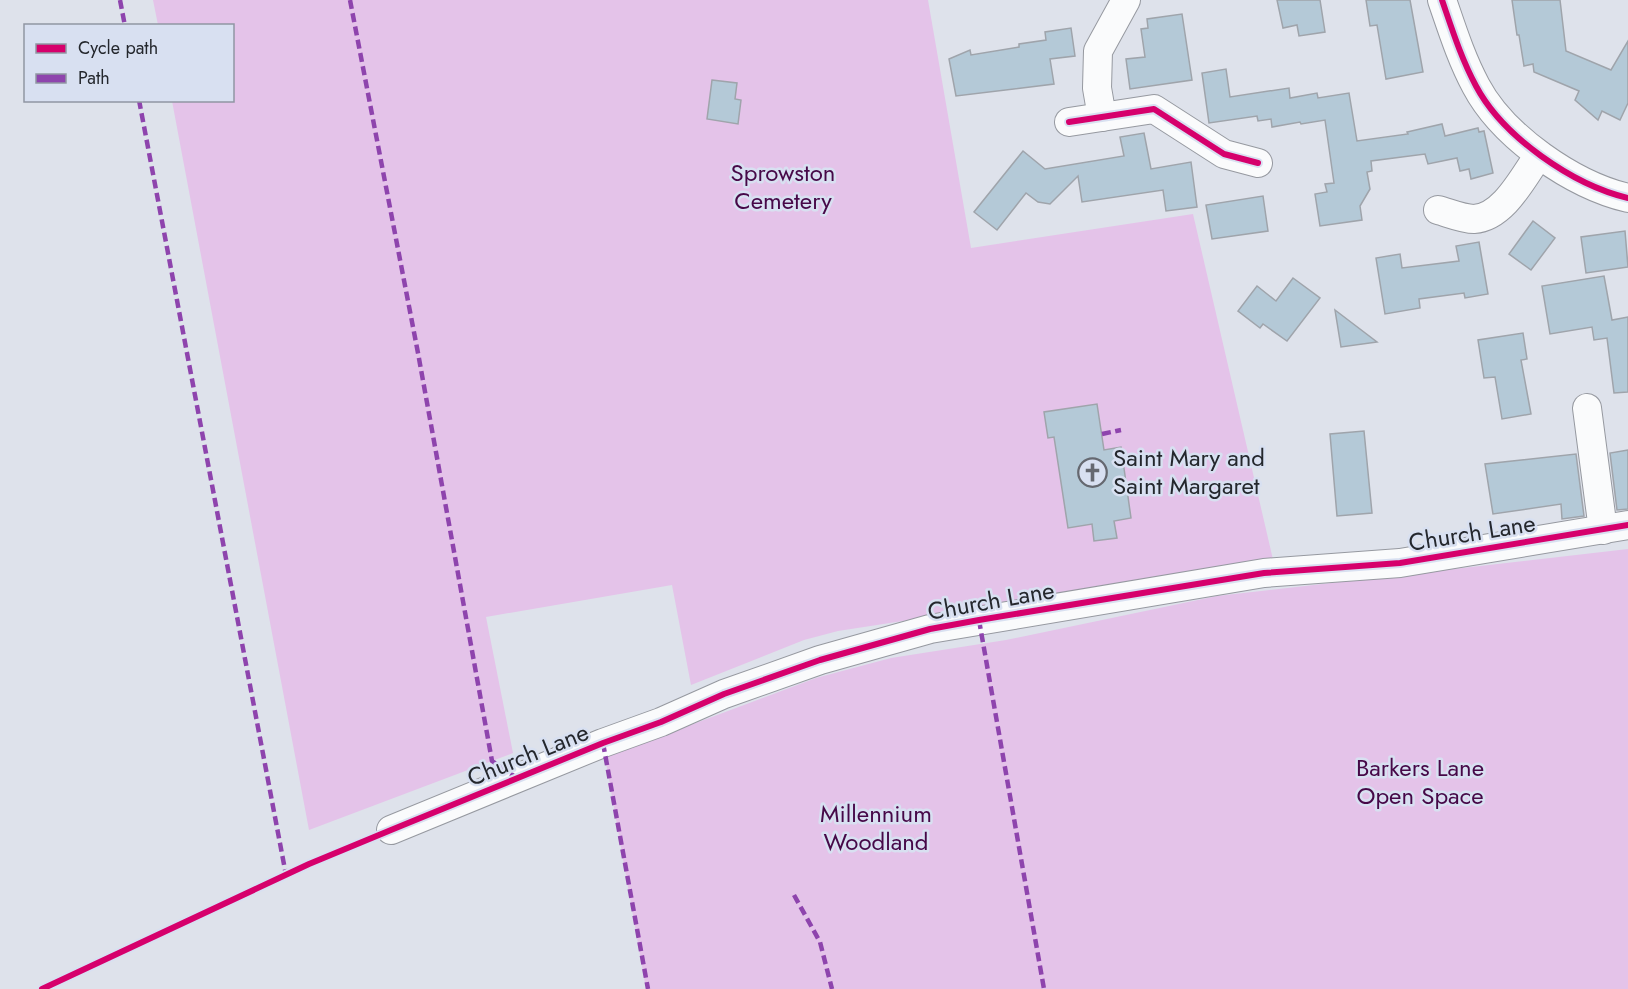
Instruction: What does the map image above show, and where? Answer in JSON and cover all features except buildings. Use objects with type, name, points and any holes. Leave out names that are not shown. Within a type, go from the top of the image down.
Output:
[{"type":"street","points":[[1102,117],[1097,88],[1098,51],[1126,0]]},
{"type":"street","points":[[1442,0],[1458,47],[1477,88],[1503,123],[1539,155],[1572,177],[1607,193],[1628,198]]},
{"type":"street","points":[[1069,122],[1154,109],[1224,154],[1258,163]]},
{"type":"street","points":[[1438,210],[1472,219],[1488,217],[1502,207],[1539,155]]},
{"type":"street","points":[[1587,408],[1616,528]]},
{"type":"street","name":"Church Lane","points":[[391,830],[603,743],[661,722],[724,694],[820,660],[930,628],[1264,573],[1400,562],[1616,528]]},
{"type":"green space","name":"Sprowston Cemetery","points":[[153,0],[928,0],[971,248],[1193,214],[1274,564],[838,631],[804,640],[691,685],[672,585],[486,617],[513,753],[309,830],[172,102],[234,102],[234,24],[158,24]]},
{"type":"green space","name":"Barkers Lane Open Space","points":[[1628,549],[1628,989],[646,989],[605,757],[816,678],[891,658],[1006,640],[1217,596]]},
{"type":"marked path","points":[[120,0],[125,24]]},
{"type":"marked path","points":[[350,0],[418,353],[492,761],[517,778]]},
{"type":"marked path","points":[[139,102],[286,875]]},
{"type":"marked path","points":[[1102,434],[1121,430]]},
{"type":"marked path","points":[[979,620],[1044,989]]},
{"type":"marked path","points":[[603,743],[648,989]]},
{"type":"marked path","points":[[794,895],[820,942],[832,989]]},
{"type":"cycle path","points":[[1442,0],[1457,43],[1476,86],[1503,123],[1521,140],[1563,170],[1607,192],[1628,198]]},
{"type":"cycle path","points":[[1069,122],[1154,109],[1224,154],[1258,163]]},
{"type":"cycle path","points":[[42,989],[309,864],[603,743],[661,722],[724,694],[820,660],[930,629],[979,620],[1264,573],[1400,563],[1628,525]]},
{"type":"place","name":"Saint Mary and Saint Margaret","points":[[1092,472]]},
{"type":"park label","name":"Millennium Woodland","points":[[876,828]]}]
